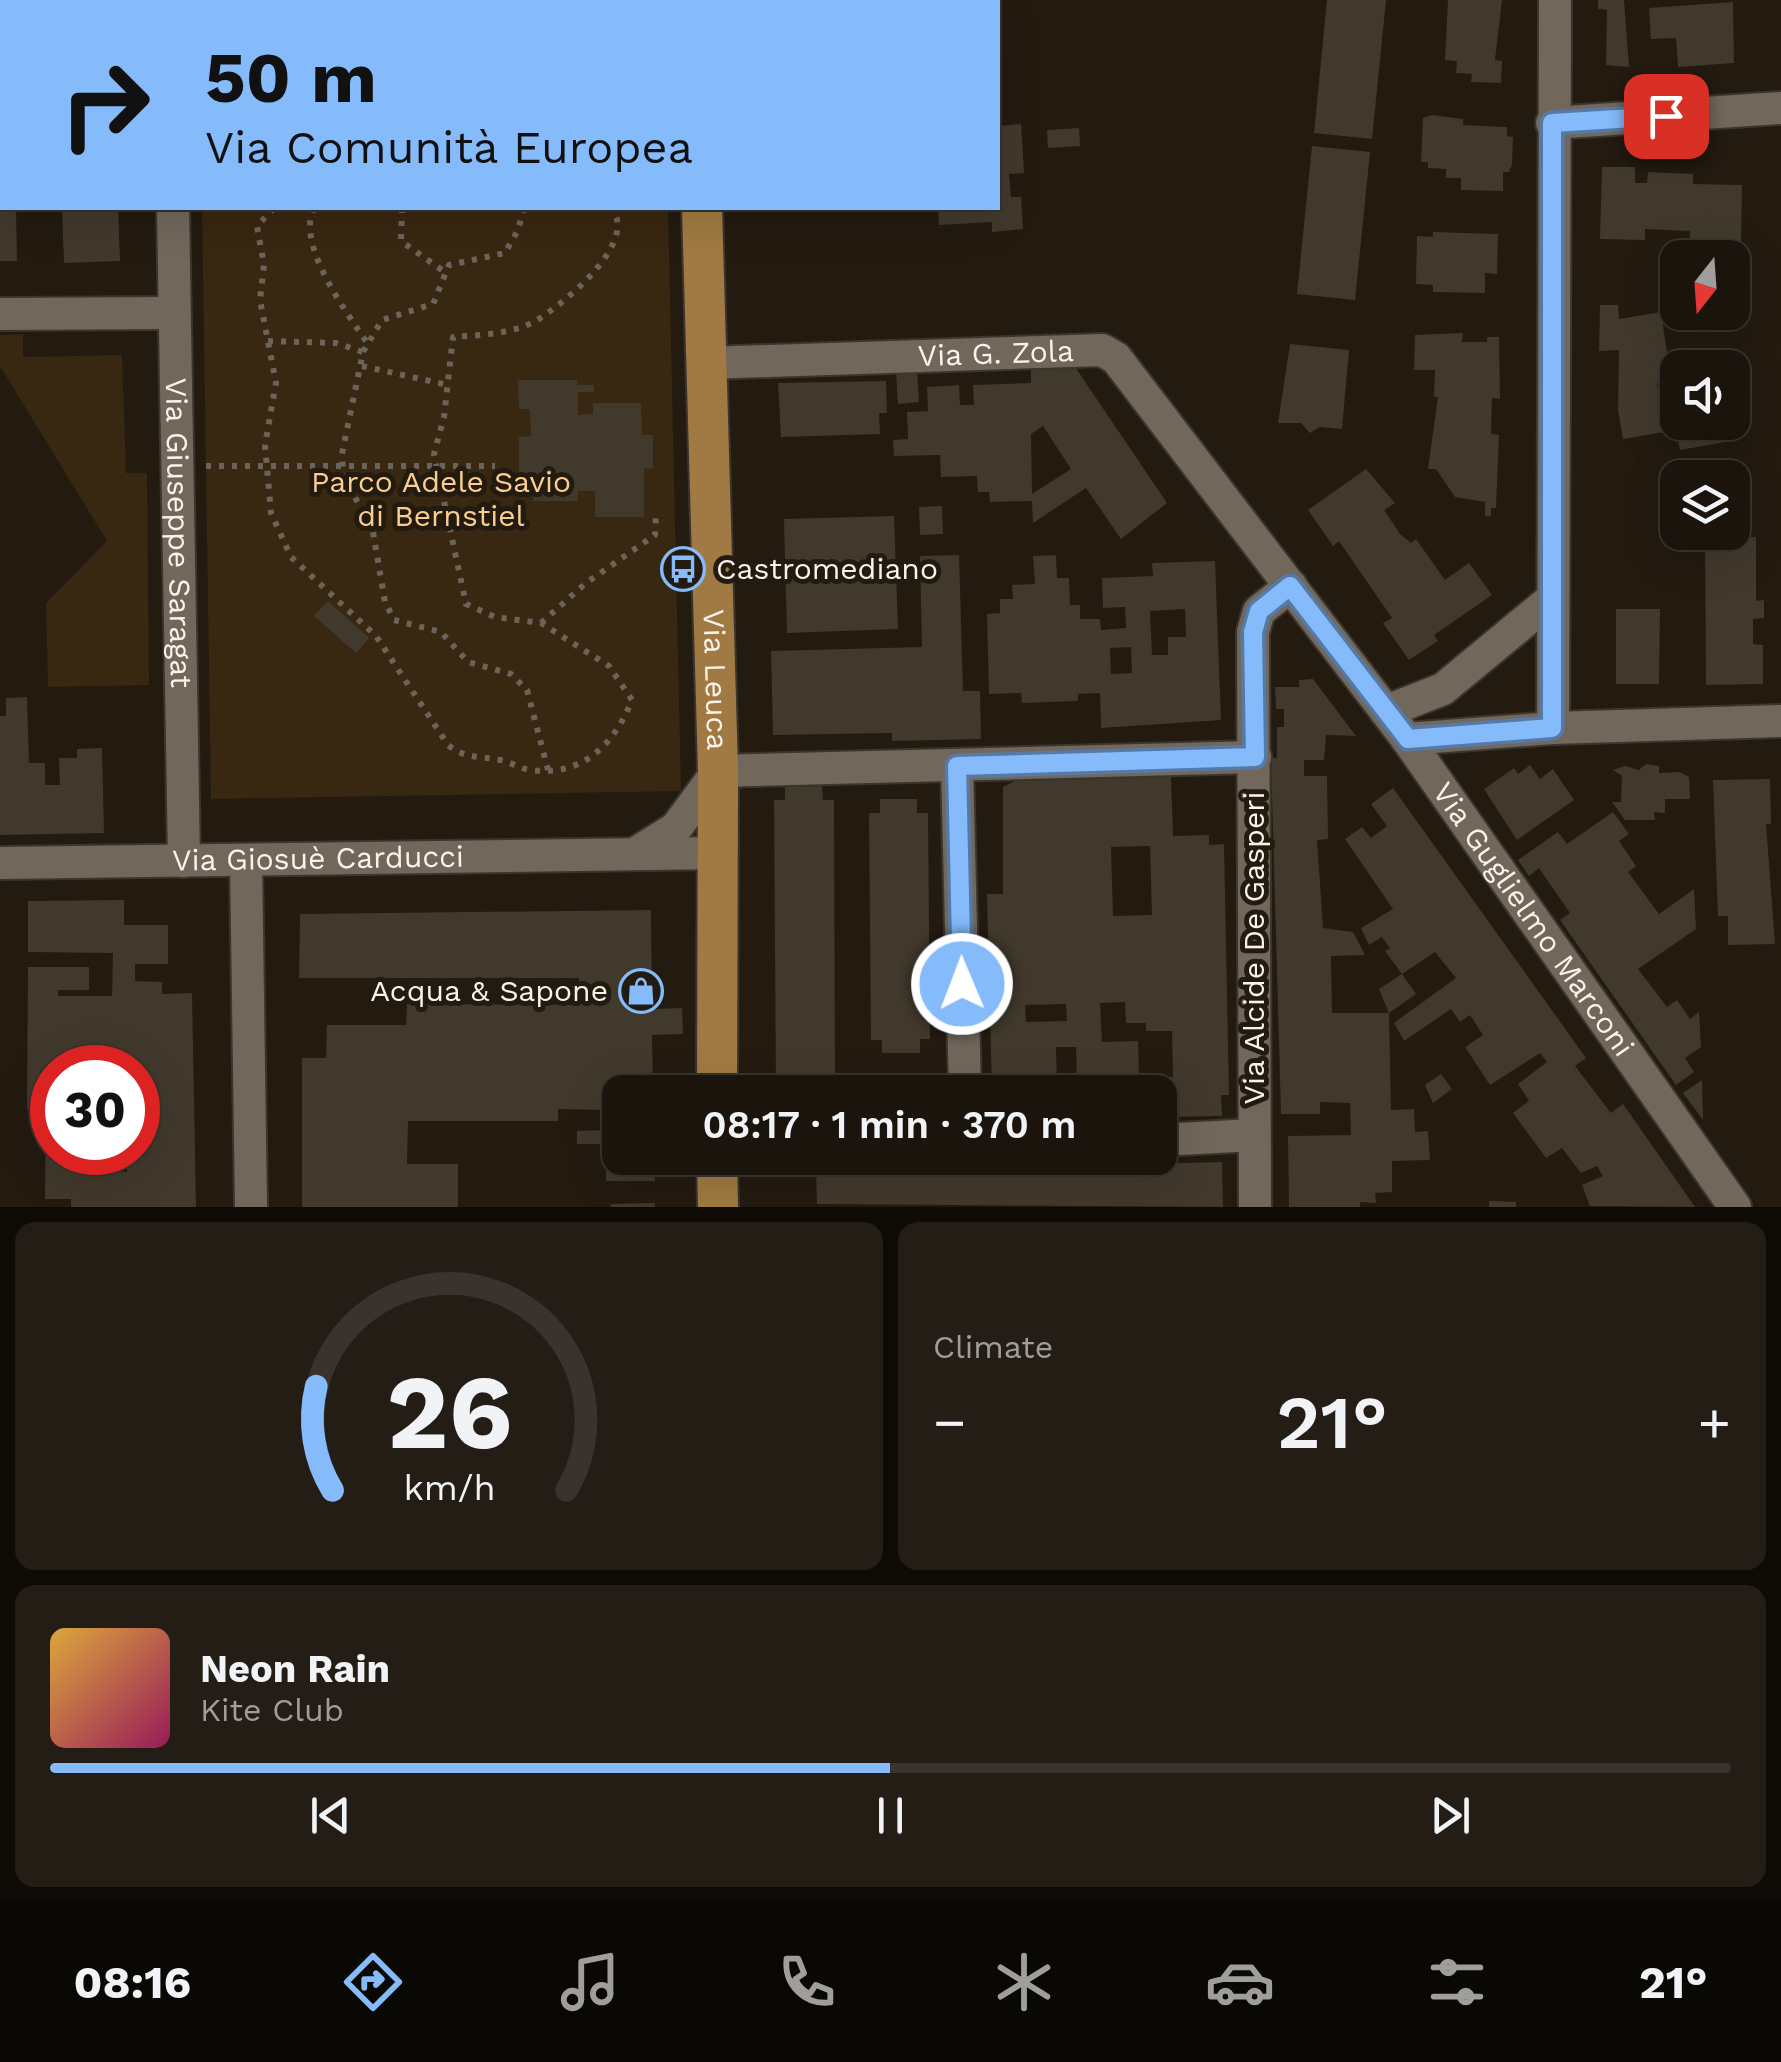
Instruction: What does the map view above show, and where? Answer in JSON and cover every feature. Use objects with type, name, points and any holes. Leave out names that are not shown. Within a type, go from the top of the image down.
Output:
[{"type":"main road","name":"Via Leuca","points":[[702,210],[718,771],[717,1075]]},
{"type":"main road","points":[[717,1175],[718,1207]]},
{"type":"street","points":[[1552,728],[1552,123],[1556,0]]},
{"type":"street","points":[[1552,123],[1781,108]]},
{"type":"street","name":"Via Giuseppe Saragat","points":[[173,210],[184,860]]},
{"type":"street","points":[[0,314],[173,313]]},
{"type":"street","name":"Via G. Zola","points":[[706,363],[1102,350],[1116,358],[1290,586]]},
{"type":"street","name":"Via Guglielmo Marconi","points":[[1290,586],[1408,739],[1735,1207]]},
{"type":"street","name":"Via Alcide De Gasperi","points":[[1256,1207],[1253,632],[1259,611],[1290,586]]},
{"type":"street","points":[[1387,712],[1443,690],[1553,598]]},
{"type":"street","points":[[1408,739],[1552,728],[1781,721]]},
{"type":"street","points":[[633,855],[676,828],[718,771],[1255,757]]},
{"type":"street","points":[[957,766],[965,1075]]},
{"type":"street","name":"Via Giosuè Carducci","points":[[0,863],[718,853]]},
{"type":"street","points":[[246,860],[251,1207]]},
{"type":"street","points":[[1177,1139],[1254,1136]]},
{"type":"path","points":[[272,210],[257,226],[264,265],[260,300],[276,383],[265,445],[271,514],[292,557],[376,636],[448,746],[462,756],[548,770],[573,770],[590,762],[625,718],[632,700],[610,666],[541,623],[495,616],[466,604],[434,454],[453,337],[491,334],[536,322],[611,252],[620,232],[618,215],[613,210]]},
{"type":"path","points":[[314,210],[310,235],[333,292],[368,344]]},
{"type":"path","points":[[402,210],[401,241],[446,273]]},
{"type":"path","points":[[523,210],[518,230],[505,252],[448,264],[433,304],[382,320],[364,352],[342,467],[373,532],[385,602],[394,620],[440,632],[468,662],[512,674],[527,690],[548,770]]},
{"type":"path","points":[[268,342],[336,342],[364,352]]},
{"type":"path","points":[[362,366],[448,385]]},
{"type":"path","points":[[180,464],[267,468],[495,466]]},
{"type":"path","points":[[541,623],[586,583],[656,535],[656,513]]},
{"type":"green space","name":"Parco Adele Savio di Bernstiel","points":[[202,210],[668,210],[681,791],[211,799]]},
{"type":"green space","points":[[23,334],[23,357],[122,355],[126,473],[147,473],[149,685],[48,687],[46,603],[107,541],[0,366],[0,335]]},
{"type":"building","points":[[1327,0],[1386,0],[1372,139],[1314,133]]},
{"type":"building","points":[[1448,0],[1502,0],[1495,60],[1502,61],[1501,83],[1471,82],[1472,74],[1456,73],[1457,61],[1445,60]]},
{"type":"building","points":[[1598,0],[1624,0],[1629,67],[1606,65],[1607,10],[1598,9]]},
{"type":"building","points":[[1733,2],[1734,63],[1678,67],[1676,38],[1651,39],[1649,8]]},
{"type":"building","points":[[1432,115],[1463,119],[1463,125],[1507,127],[1507,136],[1513,137],[1512,164],[1509,172],[1503,172],[1503,191],[1461,190],[1461,178],[1446,178],[1446,169],[1428,168],[1428,162],[1421,162],[1423,118]]},
{"type":"building","points":[[1021,124],[1024,173],[1009,174],[1011,197],[1021,197],[1023,229],[992,232],[992,222],[939,225],[938,210],[1000,210],[1000,126]]},
{"type":"building","points":[[1079,128],[1080,146],[1048,148],[1047,130]]},
{"type":"building","points":[[1312,146],[1370,152],[1355,300],[1297,294]]},
{"type":"building","points":[[1602,167],[1635,167],[1635,183],[1647,183],[1648,172],[1693,174],[1693,184],[1742,185],[1741,240],[1690,240],[1690,231],[1645,229],[1645,240],[1600,239]]},
{"type":"building","points":[[0,210],[16,210],[17,261],[0,261]]},
{"type":"building","points":[[62,210],[118,210],[120,261],[64,263]]},
{"type":"building","points":[[1433,232],[1498,234],[1497,274],[1485,273],[1485,293],[1433,292],[1433,285],[1416,284],[1417,236],[1433,237]]},
{"type":"building","points":[[1600,305],[1618,305],[1619,319],[1660,312],[1660,330],[1664,330],[1667,350],[1660,350],[1657,383],[1660,433],[1623,439],[1618,410],[1619,350],[1599,351]]},
{"type":"building","points":[[1463,333],[1462,342],[1487,342],[1487,337],[1499,337],[1500,399],[1492,398],[1491,434],[1499,435],[1496,508],[1491,508],[1491,516],[1485,516],[1485,502],[1455,497],[1436,469],[1428,469],[1438,397],[1434,397],[1435,370],[1414,370],[1415,335]]},
{"type":"building","points":[[1290,344],[1349,350],[1342,429],[1320,427],[1310,433],[1301,423],[1278,423]]},
{"type":"building","points":[[1075,367],[1167,503],[1121,539],[1086,488],[1033,523],[1032,501],[990,502],[989,492],[978,492],[977,476],[941,477],[940,455],[894,456],[893,440],[908,439],[907,412],[928,411],[927,387],[959,385],[960,405],[974,405],[973,385],[1031,383],[1031,368]],"holes":[[[1043,426],[1071,469],[1032,494],[1031,434]]]},
{"type":"building","points":[[896,371],[917,371],[919,402],[898,404]]},
{"type":"building","points":[[518,380],[577,380],[577,385],[594,385],[594,392],[578,392],[578,415],[593,414],[593,403],[641,403],[642,435],[653,435],[653,469],[644,468],[644,517],[595,517],[595,491],[578,491],[578,501],[533,501],[533,473],[519,473],[519,437],[531,436],[530,409],[519,409]]},
{"type":"building","points":[[886,381],[887,413],[879,413],[880,434],[781,437],[778,383]]},
{"type":"building","points":[[1678,440],[1725,440],[1725,442],[1680,450]]},
{"type":"building","points":[[1366,469],[1395,503],[1384,510],[1400,534],[1411,543],[1416,539],[1445,580],[1469,563],[1492,595],[1434,635],[1438,641],[1409,660],[1383,623],[1392,618],[1339,541],[1333,546],[1308,510]]},
{"type":"building","points":[[942,506],[943,534],[920,535],[919,507]]},
{"type":"building","points":[[894,516],[898,629],[787,633],[784,519]]},
{"type":"building","points":[[1750,537],[1756,537],[1756,601],[1764,600],[1764,618],[1753,619],[1753,644],[1763,645],[1763,684],[1706,685],[1705,550],[1750,550]]},
{"type":"building","points":[[959,555],[963,691],[980,691],[981,739],[892,741],[892,733],[773,735],[771,651],[922,647],[920,556]]},
{"type":"building","points":[[1056,555],[1057,578],[1069,578],[1070,605],[1080,605],[1080,619],[1100,619],[1101,630],[1126,628],[1125,607],[1103,608],[1102,578],[1153,576],[1152,563],[1215,561],[1221,720],[1101,728],[1100,693],[1078,694],[1078,701],[1022,703],[1021,693],[989,694],[987,614],[1000,613],[1000,599],[1013,599],[1012,585],[1035,584],[1033,556]],"holes":[[[1185,609],[1186,637],[1168,637],[1168,655],[1152,655],[1150,611]],[[1131,647],[1132,673],[1111,674],[1110,648]]]},
{"type":"building","points":[[328,601],[369,638],[356,653],[314,616]]},
{"type":"building","points":[[1616,609],[1660,609],[1659,684],[1616,684]]},
{"type":"building","points":[[1313,679],[1356,736],[1326,735],[1324,760],[1304,760],[1304,776],[1327,776],[1328,839],[1317,840],[1323,928],[1353,932],[1365,955],[1331,956],[1332,1013],[1389,1013],[1391,1110],[1414,1109],[1415,1132],[1428,1131],[1430,1160],[1392,1161],[1392,1192],[1375,1193],[1376,1203],[1360,1202],[1360,1207],[1289,1207],[1288,1136],[1351,1135],[1350,1103],[1320,1102],[1320,1114],[1281,1114],[1271,758],[1277,758],[1277,727],[1284,727],[1284,709],[1276,709],[1275,687],[1299,687],[1299,680]]},
{"type":"building","points":[[27,697],[29,763],[45,763],[45,785],[60,785],[59,758],[77,758],[77,749],[102,748],[104,833],[0,835],[0,716],[6,716],[6,698]]},
{"type":"building","points":[[1646,764],[1659,766],[1659,773],[1680,772],[1689,777],[1690,799],[1665,799],[1665,813],[1654,812],[1655,820],[1625,820],[1612,802],[1621,802],[1622,776],[1613,770],[1625,766],[1639,770]]},
{"type":"building","points":[[1530,765],[1540,779],[1553,769],[1574,800],[1517,840],[1484,789],[1514,768],[1518,774]]},
{"type":"building","points":[[1171,777],[1173,836],[1209,835],[1209,845],[1224,844],[1229,1095],[1221,1095],[1222,1116],[1177,1117],[1172,1031],[1146,1031],[1146,1023],[1126,1023],[1125,1002],[1100,1003],[1102,1042],[1138,1041],[1139,1075],[1077,1075],[1076,1047],[1056,1047],[1057,1075],[992,1075],[987,894],[1003,894],[1003,787],[1015,781]],"holes":[[[1150,846],[1152,915],[1113,916],[1111,847]],[[1066,1004],[1067,1021],[1026,1022],[1025,1005]]]},
{"type":"building","points":[[1770,779],[1771,824],[1766,824],[1775,944],[1728,945],[1728,916],[1718,916],[1713,780]]},
{"type":"building","points":[[822,786],[823,800],[834,800],[835,1075],[776,1075],[774,800],[785,800],[785,787]]},
{"type":"building","points":[[1393,788],[1586,1058],[1575,1066],[1611,1113],[1623,1104],[1695,1207],[1590,1206],[1582,1185],[1603,1176],[1597,1166],[1581,1173],[1562,1148],[1546,1158],[1513,1113],[1529,1101],[1518,1084],[1547,1062],[1540,1053],[1490,1085],[1465,1047],[1483,1035],[1470,1015],[1460,1022],[1451,1009],[1404,1041],[1394,1023],[1456,978],[1435,952],[1402,974],[1385,951],[1390,948],[1382,937],[1369,945],[1361,928],[1393,909],[1345,839],[1362,827],[1371,838],[1387,826],[1371,804]]},
{"type":"building","points":[[880,799],[917,799],[917,813],[928,813],[930,1039],[920,1039],[920,1053],[882,1053],[882,1040],[871,1040],[869,813],[880,813]]},
{"type":"building","points":[[1613,812],[1629,834],[1619,841],[1636,866],[1628,872],[1659,914],[1694,889],[1696,929],[1638,969],[1667,1007],[1677,1000],[1690,1019],[1699,1012],[1701,1047],[1685,1058],[1694,1072],[1676,1085],[1560,920],[1570,913],[1539,868],[1529,876],[1518,860],[1558,832],[1567,844]]},
{"type":"building","points":[[124,900],[124,925],[168,925],[168,964],[135,964],[135,981],[162,982],[162,994],[192,993],[196,1207],[71,1207],[71,1199],[45,1199],[45,1175],[160,1175],[160,1045],[30,1045],[27,1109],[28,967],[89,967],[89,990],[58,990],[58,996],[112,996],[113,953],[28,952],[28,901]]},
{"type":"building","points":[[651,910],[652,1009],[682,1008],[683,1034],[652,1035],[653,1075],[602,1075],[602,1110],[558,1109],[558,1121],[408,1121],[407,1164],[458,1164],[458,1207],[302,1207],[302,1058],[326,1058],[327,1025],[406,1025],[407,1004],[579,1005],[579,978],[299,978],[300,914]]},
{"type":"building","points":[[1402,974],[1416,994],[1389,1013],[1379,989]]},
{"type":"building","points":[[1441,1074],[1452,1089],[1433,1103],[1425,1085]]},
{"type":"building","points":[[1702,1080],[1703,1120],[1683,1093]]},
{"type":"building","points":[[602,1130],[602,1144],[577,1144],[577,1131]]},
{"type":"building","points":[[1222,1162],[1223,1207],[817,1204],[816,1175],[1177,1175],[1177,1163]]},
{"type":"building","points":[[606,1175],[655,1175],[655,1181],[606,1181]]},
{"type":"building","points":[[1489,1201],[1516,1202],[1516,1207],[1489,1207]]},
{"type":"building","points":[[655,1203],[655,1207],[611,1207],[611,1204]]},
{"type":"place","name":"Castromediano","points":[[683,569]]},
{"type":"place","name":"Acqua & Sapone","points":[[641,991]]},
{"type":"route","points":[[962,984],[957,766],[1255,757],[1253,632],[1259,611],[1290,586],[1408,739],[1552,728],[1552,123],[1666,116]]}]
